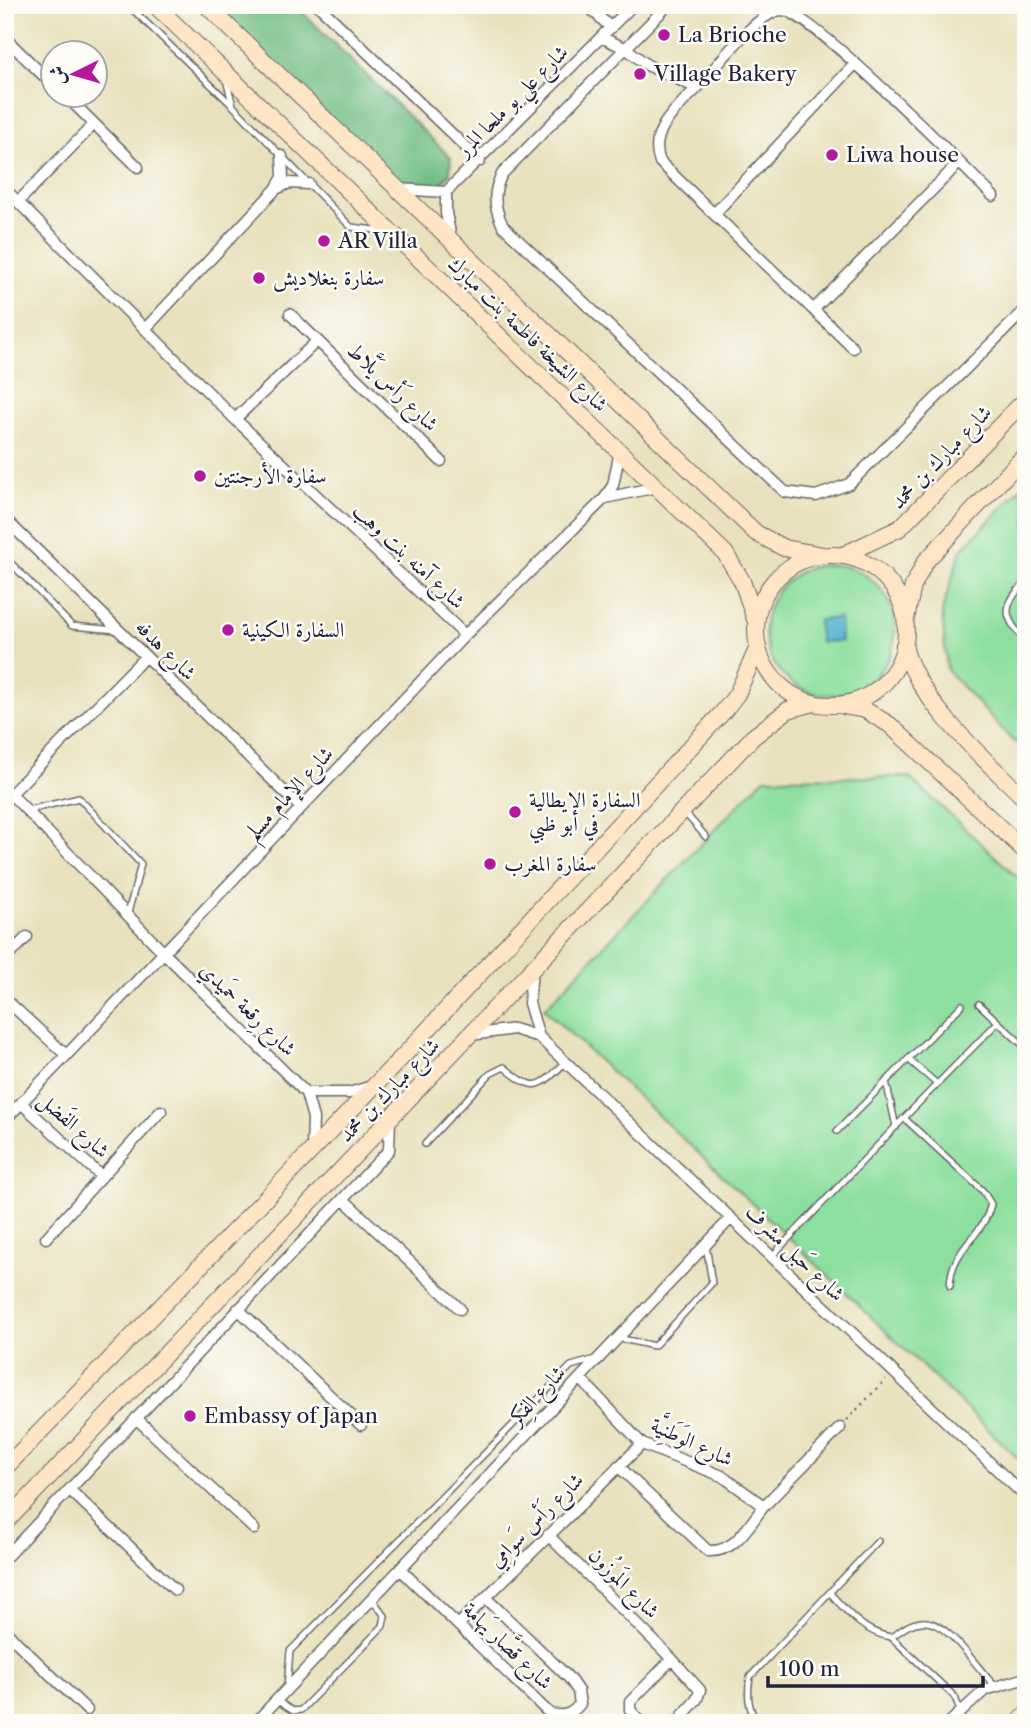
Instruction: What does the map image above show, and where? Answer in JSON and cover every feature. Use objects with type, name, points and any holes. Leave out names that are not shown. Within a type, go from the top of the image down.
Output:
[{"type":"main road","name":"شارع الشيخة فاطمة بنت مبارك","points":[[155,5],[726,553],[742,582],[756,622]]},
{"type":"main road","name":"شارع الشيخة فاطمة بنت مبارك","points":[[206,5],[756,533],[785,548],[823,555]]},
{"type":"main road","name":"شارع مبارك بن محمد","points":[[843,555],[900,528],[1026,399]]},
{"type":"main road","points":[[1022,792],[926,695],[909,668],[904,645],[905,621],[913,586],[925,562],[1026,454]]},
{"type":"main road","points":[[905,621],[898,598],[885,578],[866,563],[843,555],[823,555],[803,559],[771,584],[761,602],[756,622],[758,647],[765,666],[778,683],[794,696],[814,703],[864,710],[890,725],[1026,852]]},
{"type":"main road","points":[[837,705],[856,701],[880,686],[898,663],[904,645]]},
{"type":"main road","name":"شارع مبارك بن محمد","points":[[5,1468],[374,1086],[723,712],[737,694],[758,647]]},
{"type":"main road","name":"شارع مبارك بن محمد","points":[[5,1523],[768,723],[788,710],[814,703]]},
{"type":"main road","points":[[1018,1723],[1026,1715]]},
{"type":"street","points":[[318,5],[480,161]]},
{"type":"street","points":[[587,5],[611,28]]},
{"type":"street","name":"شارع علي بو ملحا المرر","points":[[446,192],[480,161],[633,5]]},
{"type":"street","points":[[668,5],[502,174],[494,197],[495,210],[503,226],[785,492],[816,496],[849,484],[1026,309]]},
{"type":"street","points":[[1020,5],[1026,10]]},
{"type":"street","points":[[853,348],[660,162],[655,149],[657,132],[696,88],[765,15],[782,10],[796,13],[855,64],[993,196]]},
{"type":"street","points":[[5,38],[38,70]]},
{"type":"street","points":[[603,38],[627,49],[647,65],[696,88]]},
{"type":"street","points":[[714,214],[855,64]]},
{"type":"street","points":[[78,108],[138,167]]},
{"type":"street","points":[[18,202],[94,124]]},
{"type":"street","points":[[145,329],[276,189],[283,177],[282,156]]},
{"type":"street","points":[[814,309],[959,163]]},
{"type":"street","points":[[276,189],[295,182],[309,184]]},
{"type":"street","name":"شارع آمنه بنت وهب","points":[[5,189],[235,419],[465,635]]},
{"type":"street","points":[[396,189],[446,192],[447,224],[454,244]]},
{"type":"street","name":"شارع رَأس يَلَّاط","points":[[290,314],[441,461]]},
{"type":"street","name":"شارع رَأس يَلَّاط","points":[[235,419],[317,341]]},
{"type":"street","name":"شارع الإمام مسلم","points":[[5,1120],[465,635],[605,498],[613,485],[620,452]]},
{"type":"street","points":[[605,498],[657,487]]},
{"type":"street","name":"شارع هدفه","points":[[5,519],[301,808]]},
{"type":"street","points":[[8,797],[145,657]]},
{"type":"street","name":"شارع رِقعة حمَيدي","points":[[8,797],[28,810],[164,953],[306,1093]]},
{"type":"street","points":[[5,959],[27,937]]},
{"type":"street","points":[[532,971],[529,1003],[539,1037]]},
{"type":"street","points":[[5,999],[66,1055]]},
{"type":"street","points":[[471,1035],[514,1029],[539,1037]]},
{"type":"street","name":"شارع حَبل مشرف","points":[[539,1037],[1026,1497]]},
{"type":"street","points":[[312,1151],[313,1118],[306,1093],[349,1093],[374,1086]]},
{"type":"street","name":"شارع الفَضل","points":[[21,1103],[102,1176]]},
{"type":"street","name":"شارع الفَضل","points":[[46,1238],[161,1111]]},
{"type":"street","points":[[5,1558],[389,1150],[390,1119]]},
{"type":"street","points":[[344,1200],[460,1309]]},
{"type":"street","name":"شارع الفِكر","points":[[255,1723],[731,1218]]},
{"type":"street","points":[[238,1309],[362,1425]]},
{"type":"street","name":"شارع الوَطَنِيَّة","points":[[580,1378],[642,1444],[722,1476],[764,1506]]},
{"type":"street","points":[[136,1418],[254,1529]]},
{"type":"street","points":[[618,1466],[708,1551],[721,1552],[732,1547],[764,1506],[840,1428]]},
{"type":"street","name":"شارع رَأس سَوامِي","points":[[458,1625],[642,1444]]},
{"type":"street","points":[[69,1490],[175,1590]]},
{"type":"street","name":"شارع المَوزُون","points":[[548,1535],[700,1690],[697,1699],[676,1723]]},
{"type":"street","name":"شارع قصَّار يَهامة","points":[[400,1569],[550,1714],[561,1717],[572,1713],[580,1704],[578,1691],[569,1678],[486,1598]]},
{"type":"street","points":[[5,1632],[87,1710]]},
{"type":"street","points":[[642,1723],[630,1710],[630,1702],[672,1659]]},
{"type":"street","points":[[949,1723],[993,1685],[1026,1678]]},
{"type":"lane","points":[[128,5],[233,106],[351,228],[390,231]]},
{"type":"lane","points":[[223,71],[233,106]]},
{"type":"lane","points":[[5,557],[72,626],[119,631]]},
{"type":"lane","points":[[1026,582],[1010,597],[1006,614],[1013,628],[1026,641]]},
{"type":"lane","points":[[28,810],[79,798],[88,807],[141,864],[128,913]]},
{"type":"lane","points":[[683,810],[706,837]]},
{"type":"lane","points":[[979,1004],[1025,1045]]},
{"type":"lane","points":[[837,1130],[962,1005]]},
{"type":"lane","points":[[771,1257],[998,1022]]},
{"type":"lane","points":[[908,1059],[937,1084]]},
{"type":"lane","points":[[425,1144],[490,1074],[504,1068],[521,1082],[533,1087],[543,1084],[566,1062]]},
{"type":"lane","points":[[886,1081],[895,1127]]},
{"type":"lane","points":[[904,1118],[983,1191],[991,1204],[987,1220],[965,1243],[951,1268],[950,1286]]},
{"type":"lane","points":[[618,1338],[654,1346],[712,1283],[706,1244]]},
{"type":"lane","points":[[287,1688],[290,1651],[571,1366],[599,1358]]},
{"type":"lane","points":[[757,1723],[748,1702],[750,1677],[878,1541]]},
{"type":"lane","points":[[830,1593],[856,1622],[880,1636],[891,1637],[955,1697],[960,1711]]},
{"type":"lane","points":[[276,1700],[293,1711],[305,1707],[383,1626],[385,1616],[372,1599]]},
{"type":"lane","points":[[891,1637],[906,1626],[922,1621],[936,1624],[978,1664],[993,1685]]},
{"type":"path","points":[[840,1428],[893,1372]]},
{"type":"green space","points":[[216,5],[295,5],[451,158],[450,173],[440,185],[420,190],[401,187]]},
{"type":"green space","points":[[1026,483],[1026,743],[1014,742],[947,670],[942,611],[961,550]]},
{"type":"green space","points":[[830,565],[855,570],[876,584],[890,605],[895,630],[890,655],[876,676],[855,690],[830,695],[805,690],[784,676],[770,655],[765,630],[770,605],[784,584],[805,570]]},
{"type":"green space","points":[[909,777],[1026,885],[1026,1466],[789,1238],[544,1009],[764,778]]},
{"type":"water","points":[[840,618],[841,641],[820,642],[818,620]]},
{"type":"place","name":"La Brioche","points":[[664,35]]},
{"type":"place","name":"Village Bakery","points":[[640,74]]},
{"type":"place","name":"Liwa house","points":[[832,155]]},
{"type":"place","name":"AR Villa","points":[[324,241]]},
{"type":"place","name":"سفارة بنغلاديش","points":[[259,278]]},
{"type":"place","name":"سفارة الأرجنتين","points":[[200,476]]},
{"type":"place","name":"السفارة الكينية","points":[[228,630]]},
{"type":"place","name":"السفارة الإيطالية في أبو ظبي","points":[[515,812]]},
{"type":"place","name":"سفارة المغرب","points":[[490,864]]},
{"type":"place","name":"Embassy of Japan","points":[[190,1416]]}]
